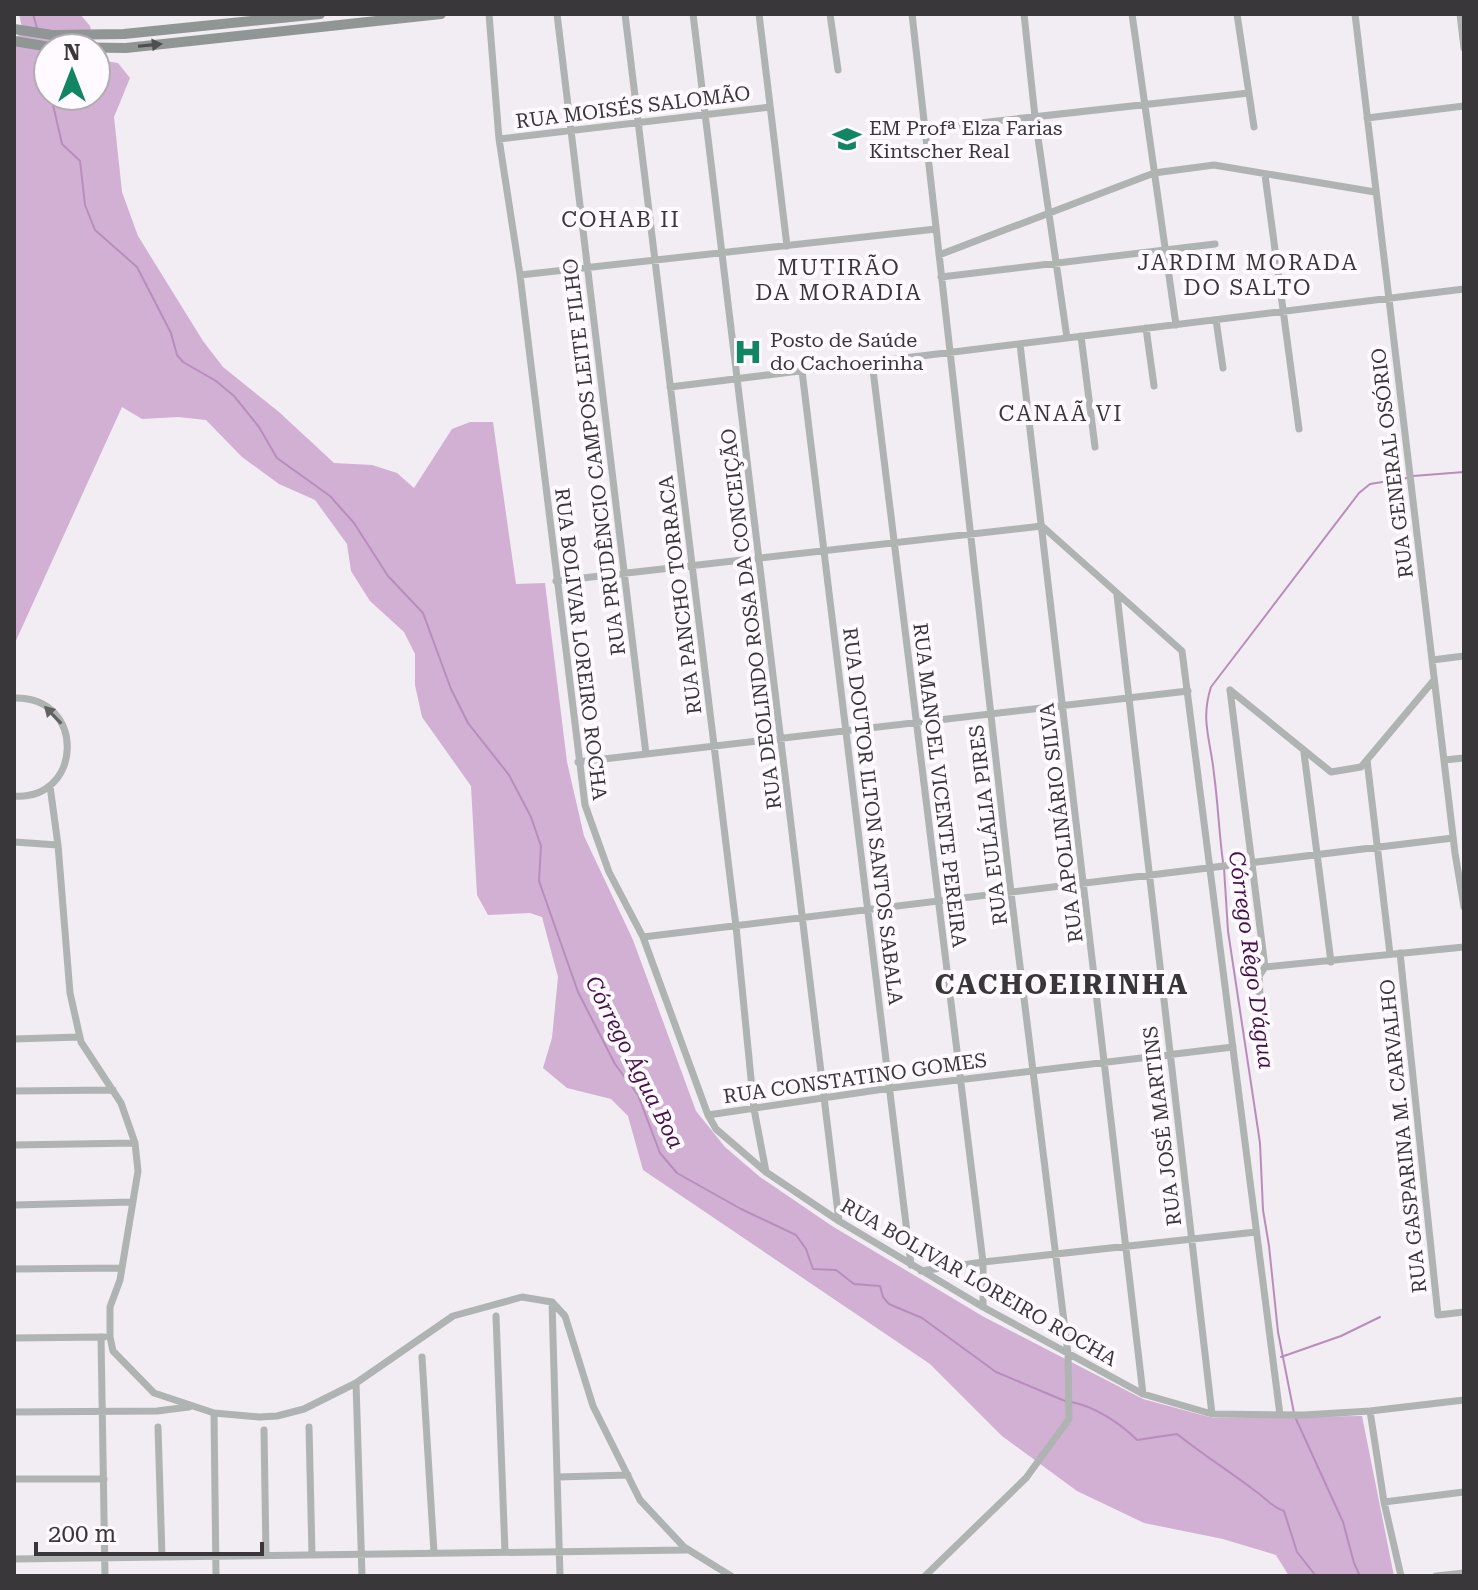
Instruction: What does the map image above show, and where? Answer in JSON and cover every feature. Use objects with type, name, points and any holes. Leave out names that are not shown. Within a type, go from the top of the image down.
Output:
[{"type":"street","points":[[14,29],[39,33],[124,34],[320,14]]},
{"type":"street","points":[[14,41],[39,45],[126,48],[441,14]]},
{"type":"street","name":"RUA BOLIVAR LOREIRO ROCHA","points":[[489,14],[499,139],[520,275],[585,805],[594,835],[643,937],[708,1115],[716,1129],[766,1172],[839,1221],[983,1307],[1143,1394],[1212,1414],[1303,1415],[1464,1400]]},
{"type":"street","name":"RUA PRUDÊNCIO CAMPOS LEITE FILHO","points":[[557,14],[646,754]]},
{"type":"street","name":"RUA PANCHO TORRACA","points":[[625,14],[736,926],[754,1109],[766,1172]]},
{"type":"street","name":"RUA DEOLINDO ROSA DA CONCEIÇÃO","points":[[693,14],[839,1221]]},
{"type":"street","points":[[759,14],[787,246]]},
{"type":"street","points":[[830,14],[838,70]]},
{"type":"street","name":"RUA EULÁLIA PIRES","points":[[912,14],[1011,893],[1068,1354],[1069,1419],[1026,1478],[925,1576]]},
{"type":"street","points":[[1024,14],[1035,117],[1067,338]]},
{"type":"street","points":[[1132,14],[1176,325]]},
{"type":"street","points":[[1237,14],[1254,127]]},
{"type":"street","name":"RUA GENERAL OSÓRIO","points":[[1355,14],[1453,838],[1459,853],[1464,907]]},
{"type":"street","points":[[1460,14],[1464,48]]},
{"type":"street","points":[[925,129],[1249,93]]},
{"type":"street","points":[[1367,118],[1464,106]]},
{"type":"street","name":"RUA MOISÉS SALOMÃO","points":[[499,139],[770,107]]},
{"type":"street","points":[[939,255],[1154,173],[1214,165],[1375,192]]},
{"type":"street","points":[[1265,175],[1299,429]]},
{"type":"street","points":[[520,275],[936,229]]},
{"type":"street","points":[[941,277],[1215,244]]},
{"type":"street","points":[[670,387],[1464,289]]},
{"type":"street","points":[[1216,320],[1223,368]]},
{"type":"street","points":[[1146,328],[1154,386]]},
{"type":"street","points":[[1081,336],[1095,447]]},
{"type":"street","name":"RUA APOLINÁRIO SILVA","points":[[1020,344],[1143,1394]]},
{"type":"street","name":"RUA MANOEL VICENTE PEREIRA","points":[[872,362],[983,1262],[983,1307]]},
{"type":"street","name":"RUA DOUTOR ILTON SANTOS SABALA","points":[[802,371],[911,1265]]},
{"type":"street","points":[[556,581],[1042,526],[1182,651],[1213,868],[1280,1415]]},
{"type":"street","name":"RUA JOSÉ MARTINS","points":[[1117,595],[1212,1414]]},
{"type":"street","points":[[1432,660],[1464,656]]},
{"type":"street","points":[[1260,996],[1259,976],[1265,967],[1230,690],[1331,772],[1361,767],[1434,680]]},
{"type":"street","points":[[578,762],[1188,691]]},
{"type":"street","points":[[14,698],[40,702],[53,711],[63,724],[68,740],[68,756],[62,771],[50,786],[39,793],[14,796]]},
{"type":"street","points":[[1304,753],[1331,962]]},
{"type":"street","points":[[1444,760],[1464,758]]},
{"type":"street","points":[[1367,760],[1390,954]]},
{"type":"street","points":[[50,786],[70,993],[80,1037],[121,1103],[135,1143],[138,1171],[122,1268],[110,1307],[106,1337],[105,1576]]},
{"type":"street","points":[[643,937],[1453,838]]},
{"type":"street","points":[[14,842],[58,845]]},
{"type":"street","points":[[1265,967],[1464,947]]},
{"type":"street","name":"RUA GASPARINA M. CARVALHO","points":[[1400,953],[1438,1315],[1464,1312]]},
{"type":"street","points":[[14,1039],[80,1037]]},
{"type":"street","points":[[1034,1071],[1233,1047]]},
{"type":"street","name":"RUA CONSTATINO GOMES","points":[[708,1115],[823,1097],[1034,1071]]},
{"type":"street","points":[[14,1091],[113,1090]]},
{"type":"street","points":[[14,1145],[135,1143]]},
{"type":"street","points":[[14,1205],[132,1202]]},
{"type":"street","points":[[921,1271],[1256,1232]]},
{"type":"street","points":[[14,1269],[122,1268]]},
{"type":"street","points":[[106,1337],[113,1351],[154,1393],[214,1413],[277,1416],[304,1409],[356,1383],[453,1316],[522,1297],[552,1302],[565,1316],[593,1406],[640,1500],[688,1550],[731,1576]]},
{"type":"street","points":[[552,1302],[560,1576]]},
{"type":"street","points":[[496,1316],[505,1552]]},
{"type":"street","points":[[14,1338],[106,1337]]},
{"type":"street","points":[[422,1357],[434,1553]]},
{"type":"street","points":[[356,1383],[362,1576]]},
{"type":"street","points":[[14,1412],[191,1407]]},
{"type":"street","points":[[1370,1411],[1382,1491],[1401,1576]]},
{"type":"street","points":[[214,1413],[216,1576]]},
{"type":"street","points":[[158,1427],[162,1557]]},
{"type":"street","points":[[309,1427],[312,1555]]},
{"type":"street","points":[[264,1430],[266,1555]]},
{"type":"street","points":[[558,1477],[628,1475]]},
{"type":"street","points":[[14,1479],[104,1479]]},
{"type":"street","points":[[1384,1501],[1464,1492]]},
{"type":"street","points":[[14,1559],[688,1550]]},
{"type":"street","points":[[1436,1576],[1464,1573]]},
{"type":"shaded area","points":[[19,14],[80,14],[91,32],[32,32],[32,112],[112,112],[112,62],[118,63],[130,78],[114,117],[122,192],[138,236],[203,341],[223,367],[279,412],[334,463],[372,465],[397,473],[414,488],[452,429],[470,422],[493,422],[516,584],[545,583],[567,762],[584,836],[633,940],[696,1111],[725,1147],[760,1177],[832,1226],[984,1317],[1143,1399],[1213,1418],[1362,1416],[1394,1576],[1289,1576],[1276,1555],[1223,1539],[1144,1523],[1077,1491],[1002,1436],[930,1364],[643,1170],[628,1116],[611,1099],[567,1088],[543,1068],[552,1038],[558,977],[542,917],[530,913],[488,915],[477,895],[471,786],[422,717],[415,685],[415,654],[404,632],[370,601],[351,571],[347,544],[315,500],[279,484],[242,457],[206,420],[178,417],[142,419],[122,407],[14,645],[14,39],[23,32]]},
{"type":"waterway","name":"Córrego Rêgo D'água","points":[[33,14],[37,28]]},
{"type":"waterway","name":"Córrego Rêgo D'água","points":[[55,112],[62,144],[80,161],[85,205],[95,230],[137,267],[171,333],[177,355],[234,396],[259,427],[277,458],[330,496],[354,523],[388,576],[423,613],[451,689],[468,723],[509,775],[531,817],[541,846],[539,881],[578,992],[615,1064],[638,1095],[660,1153],[677,1173],[796,1235],[806,1249],[813,1269],[836,1270],[854,1284],[880,1286],[889,1304],[922,1318],[996,1372],[1065,1401]]},
{"type":"waterway","name":"Córrego Rêgo D'água","points":[[1413,476],[1464,472]]},
{"type":"waterway","name":"Córrego Rêgo D'água","points":[[1223,862],[1206,721],[1211,687],[1359,493],[1370,484],[1407,478]]},
{"type":"waterway","name":"Córrego Rêgo D'água","points":[[1224,868],[1228,931],[1260,1143],[1263,1210],[1278,1332],[1294,1413]]},
{"type":"waterway","points":[[1281,1357],[1341,1336],[1380,1317]]},
{"type":"waterway","name":"Córrego Água Boa","points":[[1071,1402],[1106,1416],[1137,1440],[1177,1434],[1284,1511],[1297,1552],[1316,1576]]},
{"type":"waterway","name":"Córrego Rêgo D'água","points":[[1296,1419],[1343,1522],[1360,1576]]},
{"type":"place","name":"EM Profª Elza Farias Kintscher Real","points":[[847,139]]},
{"type":"place","name":"Posto de Saúde do Cachoerinha","points":[[748,352]]},
{"type":"district","name":"COHAB II","points":[[621,219]]},
{"type":"district","name":"JARDIM MORADA DO SALTO","points":[[1248,274]]},
{"type":"district","name":"MUTIRÃO DA MORADIA","points":[[839,280]]},
{"type":"district","name":"CANAÃ VI","points":[[1061,413]]},
{"type":"district","name":"CACHOEIRINHA","points":[[1062,984]]}]
